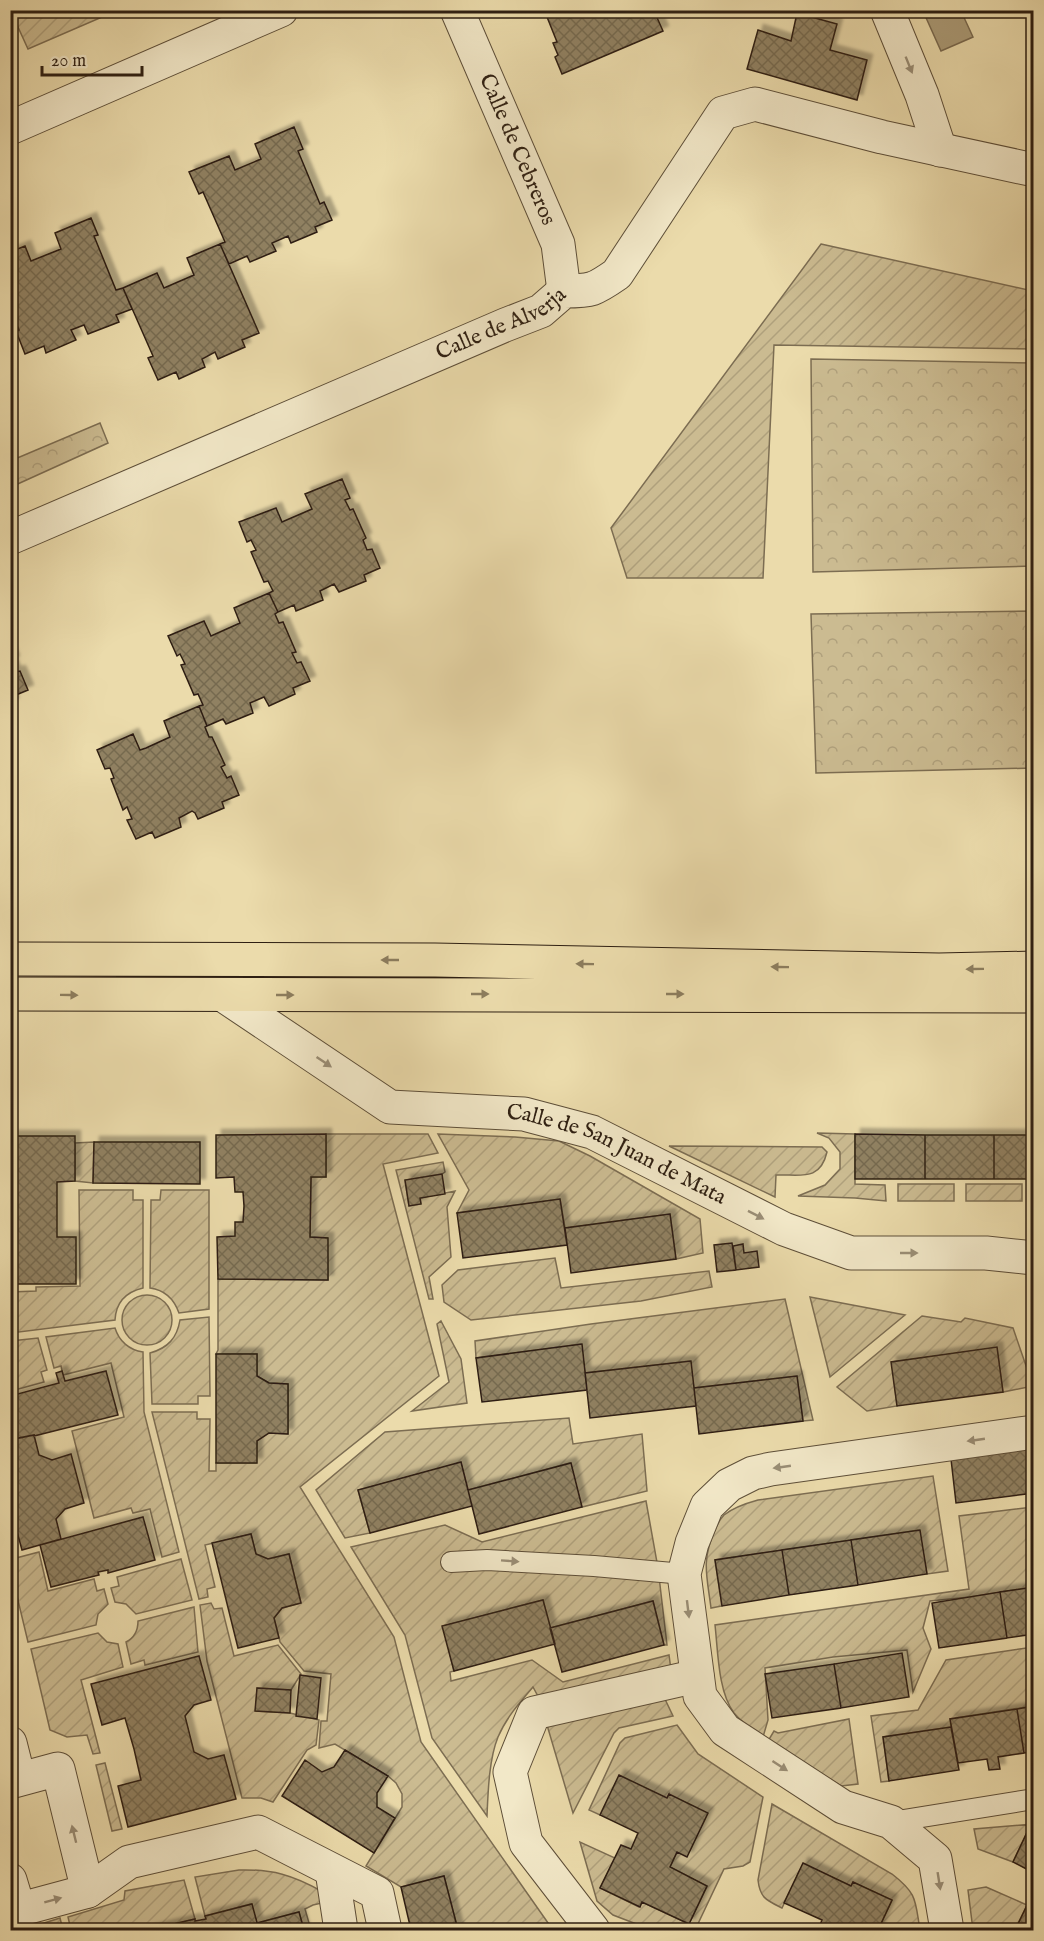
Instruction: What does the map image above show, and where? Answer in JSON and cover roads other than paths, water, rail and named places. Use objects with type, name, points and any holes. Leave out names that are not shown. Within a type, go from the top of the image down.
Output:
[{"type":"highway","points":[[10,959],[435,960],[915,969],[1034,968]]},
{"type":"highway","points":[[10,994],[1034,996]]},
{"type":"street","points":[[10,128],[281,10]]},
{"type":"street","name":"Calle de Cebreros","points":[[457,10],[558,244],[564,291]]},
{"type":"street","points":[[887,10],[922,95],[940,150]]},
{"type":"street","name":"Calle de Alverja","points":[[10,538],[541,311],[564,291],[596,288],[617,274],[723,113],[755,104],[882,137],[1034,170]]},
{"type":"street","name":"Calle de San Juan de Mata","points":[[223,995],[390,1107],[524,1114],[592,1132],[784,1229],[851,1253],[986,1253],[1034,1258]]},
{"type":"street","points":[[947,1930],[935,1859],[891,1822],[843,1807],[725,1730],[700,1696],[684,1574],[692,1543],[707,1506],[729,1485],[753,1473],[771,1468],[1034,1432]]},
{"type":"street","points":[[593,1930],[526,1843],[510,1772],[534,1713],[697,1676]]},
{"type":"street","points":[[10,1743],[15,1781],[58,1769],[88,1891]]},
{"type":"street","points":[[13,1901],[88,1891],[129,1862],[258,1832],[377,1893],[385,1930]]},
{"type":"street","points":[[332,1871],[341,1930]]},
{"type":"lane","points":[[451,1562],[487,1560],[684,1574]]},
{"type":"lane","points":[[891,1822],[1034,1799]]}]
